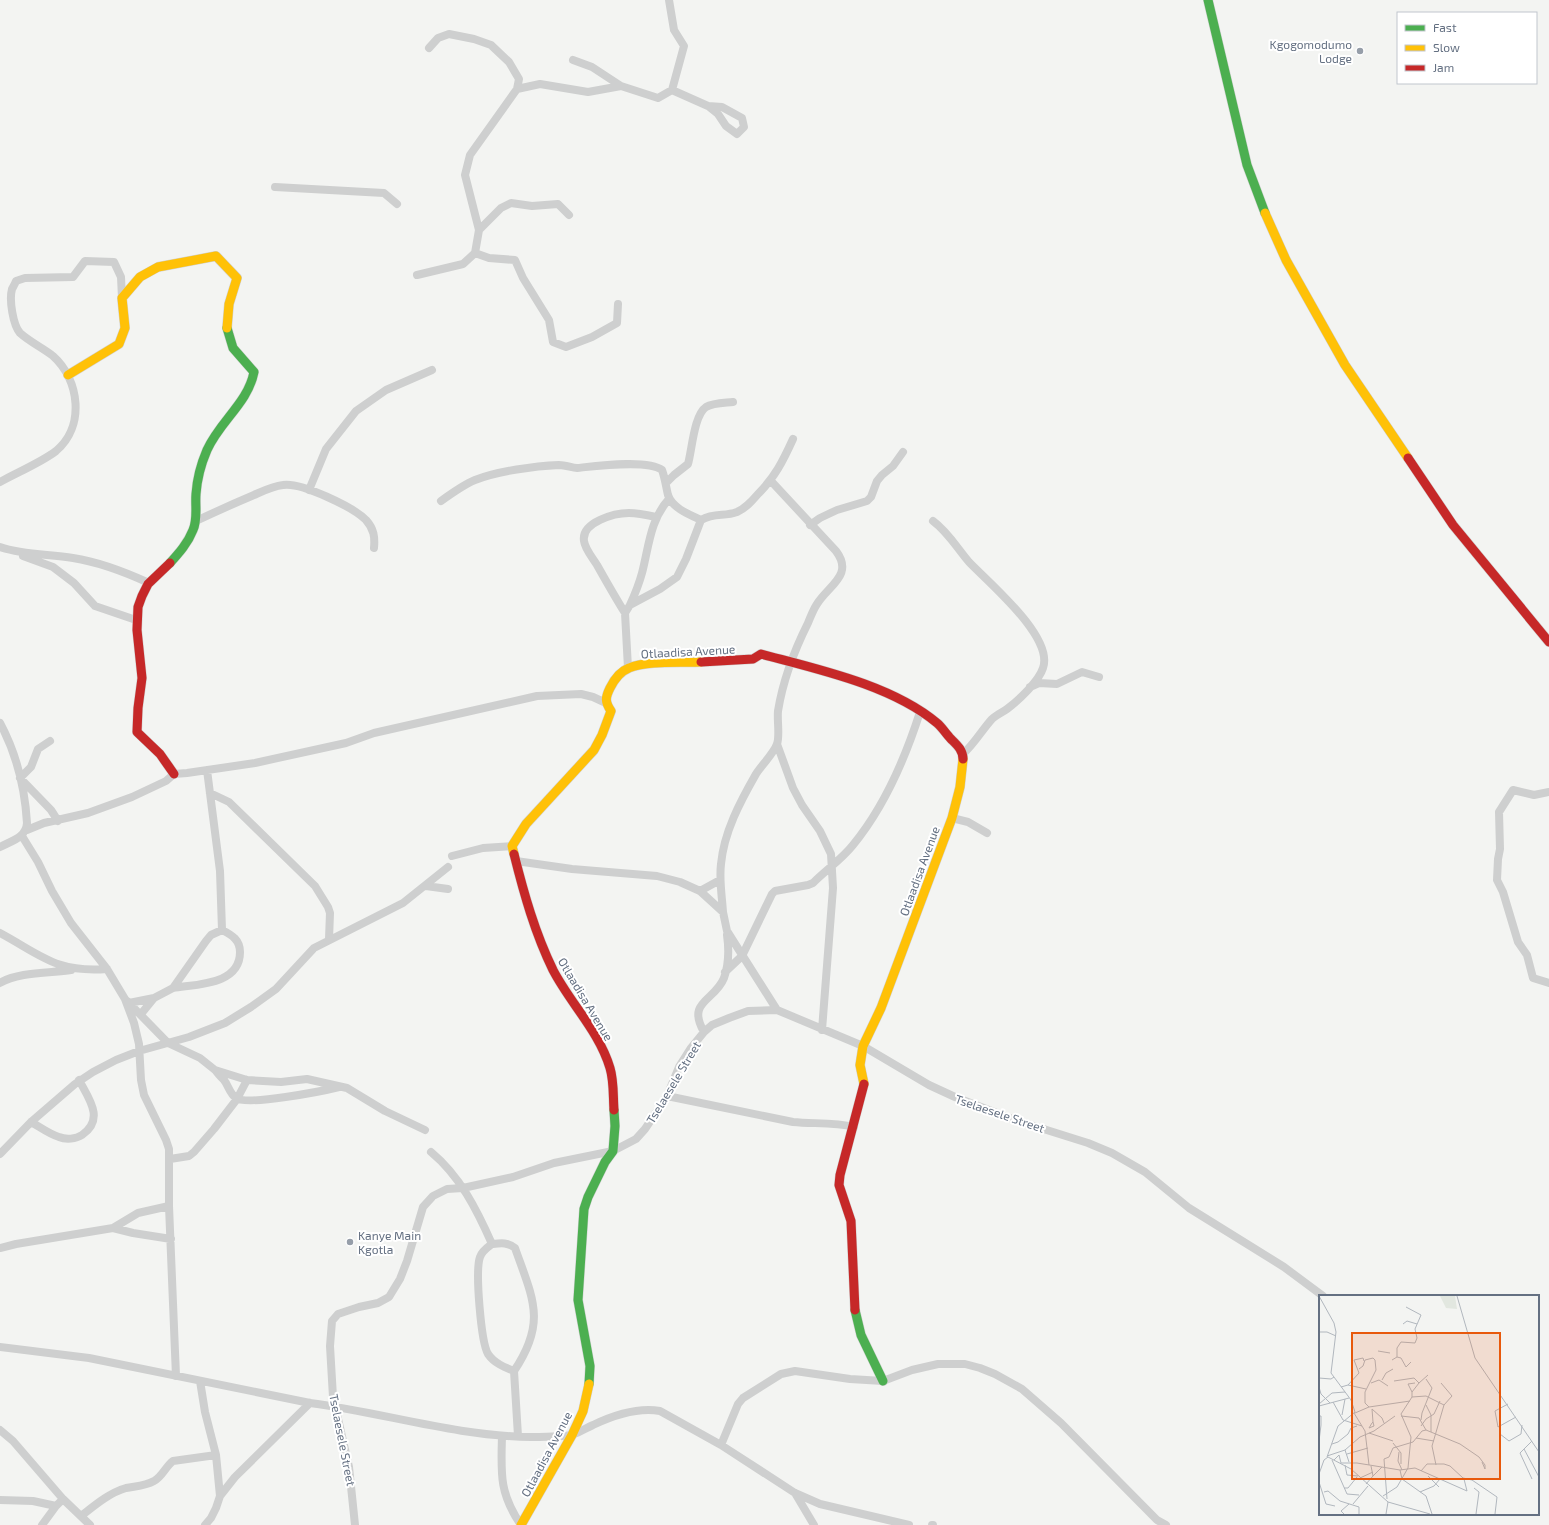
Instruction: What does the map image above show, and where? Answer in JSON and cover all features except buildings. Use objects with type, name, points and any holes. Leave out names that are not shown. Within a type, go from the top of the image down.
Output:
[{"type":"street","points":[[573,60],[592,67],[621,86],[658,98],[672,90],[684,46],[674,30],[669,0]]},
{"type":"street","points":[[1208,0],[1231,93],[1246,165],[1271,229],[1286,260],[1344,365],[1453,525],[1549,642]]},
{"type":"street","points":[[417,275],[462,264],[475,253],[479,230],[465,175],[470,155],[518,89],[519,79],[509,62],[491,45],[474,39],[449,34],[438,38],[429,48]]},
{"type":"street","points":[[518,89],[540,84],[588,92],[621,86]]},
{"type":"street","points":[[672,90],[708,106]]},
{"type":"street","points":[[275,187],[384,193],[397,204]]},
{"type":"street","points":[[479,230],[501,208],[511,203],[532,206],[558,204],[569,214]]},
{"type":"street","points":[[475,253],[489,258],[515,260],[523,278],[549,320],[553,342],[566,347],[592,337],[617,323],[618,304]]},
{"type":"street","points":[[122,298],[140,277],[158,267],[216,256],[237,278],[228,306],[227,327],[234,348],[254,372],[253,380],[243,399],[219,428],[208,447],[201,466],[198,481],[196,521],[192,532],[179,552],[164,569],[148,583],[140,599],[136,620],[142,680],[138,707],[137,732],[160,754],[174,774]]},
{"type":"street","points":[[0,482],[56,451],[66,440],[72,429],[76,416],[76,400],[68,375],[54,357],[19,332],[11,313],[11,290],[16,281],[25,278],[73,277],[85,261],[114,262],[121,277],[125,328],[119,344],[68,375]]},
{"type":"street","points":[[309,490],[326,449],[356,411],[386,390],[432,370]]},
{"type":"street","points":[[666,483],[688,464],[700,414],[705,408],[716,404],[733,402]]},
{"type":"street","points":[[630,604],[660,590],[677,577],[686,559],[701,520],[708,516],[737,512],[748,505],[771,481],[778,471],[793,439]]},
{"type":"street","points":[[810,525],[820,518],[837,510],[867,501],[871,497],[877,481],[893,466],[902,452]]},
{"type":"street","points":[[442,501],[462,486],[494,474],[560,465],[575,468],[598,465],[647,466],[662,470],[669,499],[683,511],[701,520]]},
{"type":"street","points":[[771,481],[843,562],[840,575],[818,603],[790,662],[784,682],[778,713],[777,744],[793,788],[802,806],[820,831],[831,854],[833,864],[833,888],[822,1030]]},
{"type":"street","points":[[196,521],[241,501],[287,484],[309,490],[356,513],[366,520],[375,536],[374,548]]},
{"type":"street","points":[[625,613],[637,589],[656,517],[661,508],[669,499]]},
{"type":"street","points":[[628,668],[625,613],[588,550],[584,534],[588,528],[597,521],[622,513],[656,517]]},
{"type":"street","points":[[934,521],[944,529],[964,556],[982,576],[999,590],[1029,625],[1041,643],[1045,659],[1044,668],[1039,677],[1006,710],[992,719],[974,744],[963,754]]},
{"type":"street","points":[[0,547],[53,567],[74,583],[95,606],[136,620]]},
{"type":"street","points":[[15,552],[74,558],[124,572],[148,583]]},
{"type":"street","name":"Otlaadisa Avenue","points":[[521,1525],[572,1435],[583,1411],[590,1366],[578,1300],[584,1209],[588,1197],[612,1151],[615,1126],[613,1087],[610,1068],[596,1037],[568,996],[554,971],[526,902],[512,846],[526,824],[594,750],[602,735],[611,711],[606,703],[607,694],[618,676],[628,668],[643,664],[735,661],[753,659],[762,654],[861,682],[892,696],[938,724],[961,748],[963,754],[960,787],[952,818],[884,1001],[863,1046],[860,1065],[864,1086],[840,1176],[839,1185],[851,1221],[855,1314],[861,1335],[883,1381]]},
{"type":"street","points":[[1030,687],[1039,683],[1056,684],[1082,672],[1099,676]]},
{"type":"street","points":[[0,847],[44,823],[88,813],[132,797],[166,782],[174,774],[255,763],[346,743],[374,733],[537,696],[581,694],[593,697],[606,703]]},
{"type":"street","points":[[725,972],[742,956],[772,894],[775,891],[813,883],[853,846],[884,799],[898,772],[920,712]]},
{"type":"street","points":[[0,722],[12,749],[20,778],[27,816],[24,833],[52,891],[71,923],[107,969],[127,1001],[139,1044],[141,1080],[144,1095],[169,1149],[170,1239],[176,1376]]},
{"type":"street","points":[[20,778],[31,767],[38,749],[50,741]]},
{"type":"street","points":[[704,1032],[698,1023],[698,1013],[703,1002],[724,979],[728,966],[729,944],[723,912],[720,880],[723,847],[737,810],[757,773],[777,744]]},
{"type":"street","points":[[207,770],[220,871],[222,930]]},
{"type":"street","points":[[20,778],[51,810],[58,821]]},
{"type":"street","points":[[1549,792],[1534,795],[1513,790],[1499,812],[1500,849],[1497,880],[1503,892],[1518,942],[1527,955],[1533,978],[1549,983]]},
{"type":"street","points":[[210,793],[229,802],[315,886],[330,913],[329,939]]},
{"type":"street","points":[[952,818],[968,822],[987,833]]},
{"type":"street","points":[[452,856],[483,848],[512,846]]},
{"type":"street","points":[[516,861],[572,869],[658,876],[680,882],[700,891],[723,912]]},
{"type":"street","points":[[0,1154],[4,1146],[79,1080],[116,1060],[139,1051],[189,1037],[225,1023],[276,989],[314,948],[329,939],[393,909],[413,896],[448,867]]},
{"type":"street","points":[[700,891],[720,880]]},
{"type":"street","points":[[426,886],[448,889]]},
{"type":"street","points":[[127,1001],[154,998],[173,988],[222,979],[233,972],[238,967],[240,945],[232,935],[222,930]]},
{"type":"street","points":[[173,988],[211,935],[222,930]]},
{"type":"street","points":[[727,931],[776,1010]]},
{"type":"street","points":[[0,933],[44,959],[76,970]]},
{"type":"street","points":[[0,983],[4,980],[19,976],[76,970],[107,969]]},
{"type":"street","points":[[141,1014],[154,998]]},
{"type":"street","points":[[127,1001],[168,1043],[200,1058],[215,1070],[225,1081],[237,1099]]},
{"type":"street","name":"Tselaesele Street","points":[[355,1525],[349,1467],[335,1406],[330,1346],[332,1321],[338,1314],[378,1303],[389,1297],[400,1279],[407,1261],[423,1207],[433,1196],[447,1189],[462,1188],[513,1177],[554,1163],[612,1151],[636,1139],[667,1096],[679,1067],[691,1048],[704,1032],[712,1025],[748,1011],[776,1010],[805,1021],[822,1030],[863,1046],[929,1085],[956,1098],[1015,1120],[1088,1143],[1112,1153],[1145,1172],[1189,1208],[1284,1267],[1321,1295]]},
{"type":"street","points":[[215,1070],[247,1080],[281,1082],[307,1079],[341,1086],[353,1091],[385,1111],[425,1130]]},
{"type":"street","points":[[31,1122],[59,1138],[69,1139],[79,1137],[89,1130],[94,1121],[95,1113],[79,1080]]},
{"type":"street","points":[[170,1159],[189,1156],[194,1152],[237,1099],[247,1080]]},
{"type":"street","points":[[281,1082],[282,1096]]},
{"type":"street","points":[[237,1099],[250,1100],[314,1092],[341,1086]]},
{"type":"street","points":[[667,1096],[793,1122],[812,1124],[842,1124],[854,1127]]},
{"type":"street","points":[[431,1152],[450,1170],[462,1188],[479,1214],[492,1244]]},
{"type":"street","points":[[0,1248],[113,1228],[138,1213],[169,1206]]},
{"type":"street","points":[[113,1228],[170,1239]]},
{"type":"street","points":[[514,1370],[493,1361],[485,1348],[482,1332],[479,1262],[484,1250],[492,1244],[504,1243],[512,1245],[515,1248],[530,1292],[534,1309],[534,1325],[531,1339],[524,1356],[514,1370],[518,1436]]},
{"type":"street","points":[[0,1348],[89,1358],[310,1404],[335,1406],[461,1432],[502,1436],[572,1435],[594,1424],[624,1413],[649,1409],[660,1411],[721,1445],[795,1493],[820,1504],[909,1525]]},
{"type":"street","points":[[721,1445],[738,1404],[742,1398],[781,1374],[795,1371],[843,1378],[883,1381],[912,1370],[938,1364],[965,1364],[995,1374],[1022,1389],[1061,1423],[1157,1520],[1166,1525]]},
{"type":"street","points":[[200,1381],[204,1412],[216,1455],[220,1496]]},
{"type":"street","points":[[205,1525],[211,1518],[220,1496],[235,1477],[310,1404]]},
{"type":"street","points":[[0,1430],[21,1450],[63,1499],[90,1525]]},
{"type":"street","points":[[502,1436],[502,1467],[505,1496],[511,1511],[521,1525]]},
{"type":"street","points":[[81,1516],[113,1493],[155,1481],[173,1461],[216,1455]]},
{"type":"street","points":[[795,1493],[814,1525]]},
{"type":"street","points":[[42,1525],[63,1499]]},
{"type":"street","points":[[0,1500],[32,1501],[56,1506]]},
{"type":"traffic: fast","points":[[1208,0],[1247,165],[1265,213]]},
{"type":"traffic: fast","points":[[170,563],[186,544],[195,526],[197,483],[207,450],[219,430],[240,403],[251,383],[254,372],[233,348],[227,328]]},
{"type":"traffic: fast","points":[[589,1384],[590,1366],[578,1300],[584,1209],[588,1197],[605,1162],[613,1151],[615,1126],[614,1110]]},
{"type":"traffic: fast","points":[[855,1310],[861,1335],[883,1381]]},
{"type":"traffic: slow","points":[[1265,213],[1286,260],[1345,365],[1408,458]]},
{"type":"traffic: slow","points":[[68,375],[119,344],[125,328],[122,298],[140,277],[158,267],[216,256],[237,278],[229,304],[227,328]]},
{"type":"traffic: slow","points":[[514,854],[512,846],[526,824],[594,750],[602,735],[611,711],[606,700],[607,695],[618,676],[623,671],[636,665],[664,662],[701,662]]},
{"type":"traffic: slow","points":[[864,1084],[860,1065],[863,1046],[881,1008],[952,818],[960,787],[963,759]]},
{"type":"traffic: slow","points":[[521,1525],[572,1435],[583,1411],[589,1384]]},
{"type":"traffic: jam","points":[[1408,458],[1453,525],[1549,642]]},
{"type":"traffic: jam","points":[[170,563],[148,584],[138,607],[137,630],[142,678],[138,708],[137,732],[160,754],[174,774]]},
{"type":"traffic: jam","points":[[701,662],[753,659],[761,654],[829,672],[876,688],[919,710],[941,726],[959,748],[963,759]]},
{"type":"traffic: jam","points":[[514,854],[530,913],[553,970],[592,1029],[605,1055],[612,1078],[614,1110]]},
{"type":"traffic: jam","points":[[855,1310],[851,1221],[839,1185],[840,1175],[864,1084]]},
{"type":"place","name":"Kgogomodumo Lodge","points":[[1360,51]]},
{"type":"place","name":"Kanye Main Kgotla","points":[[350,1242]]}]
